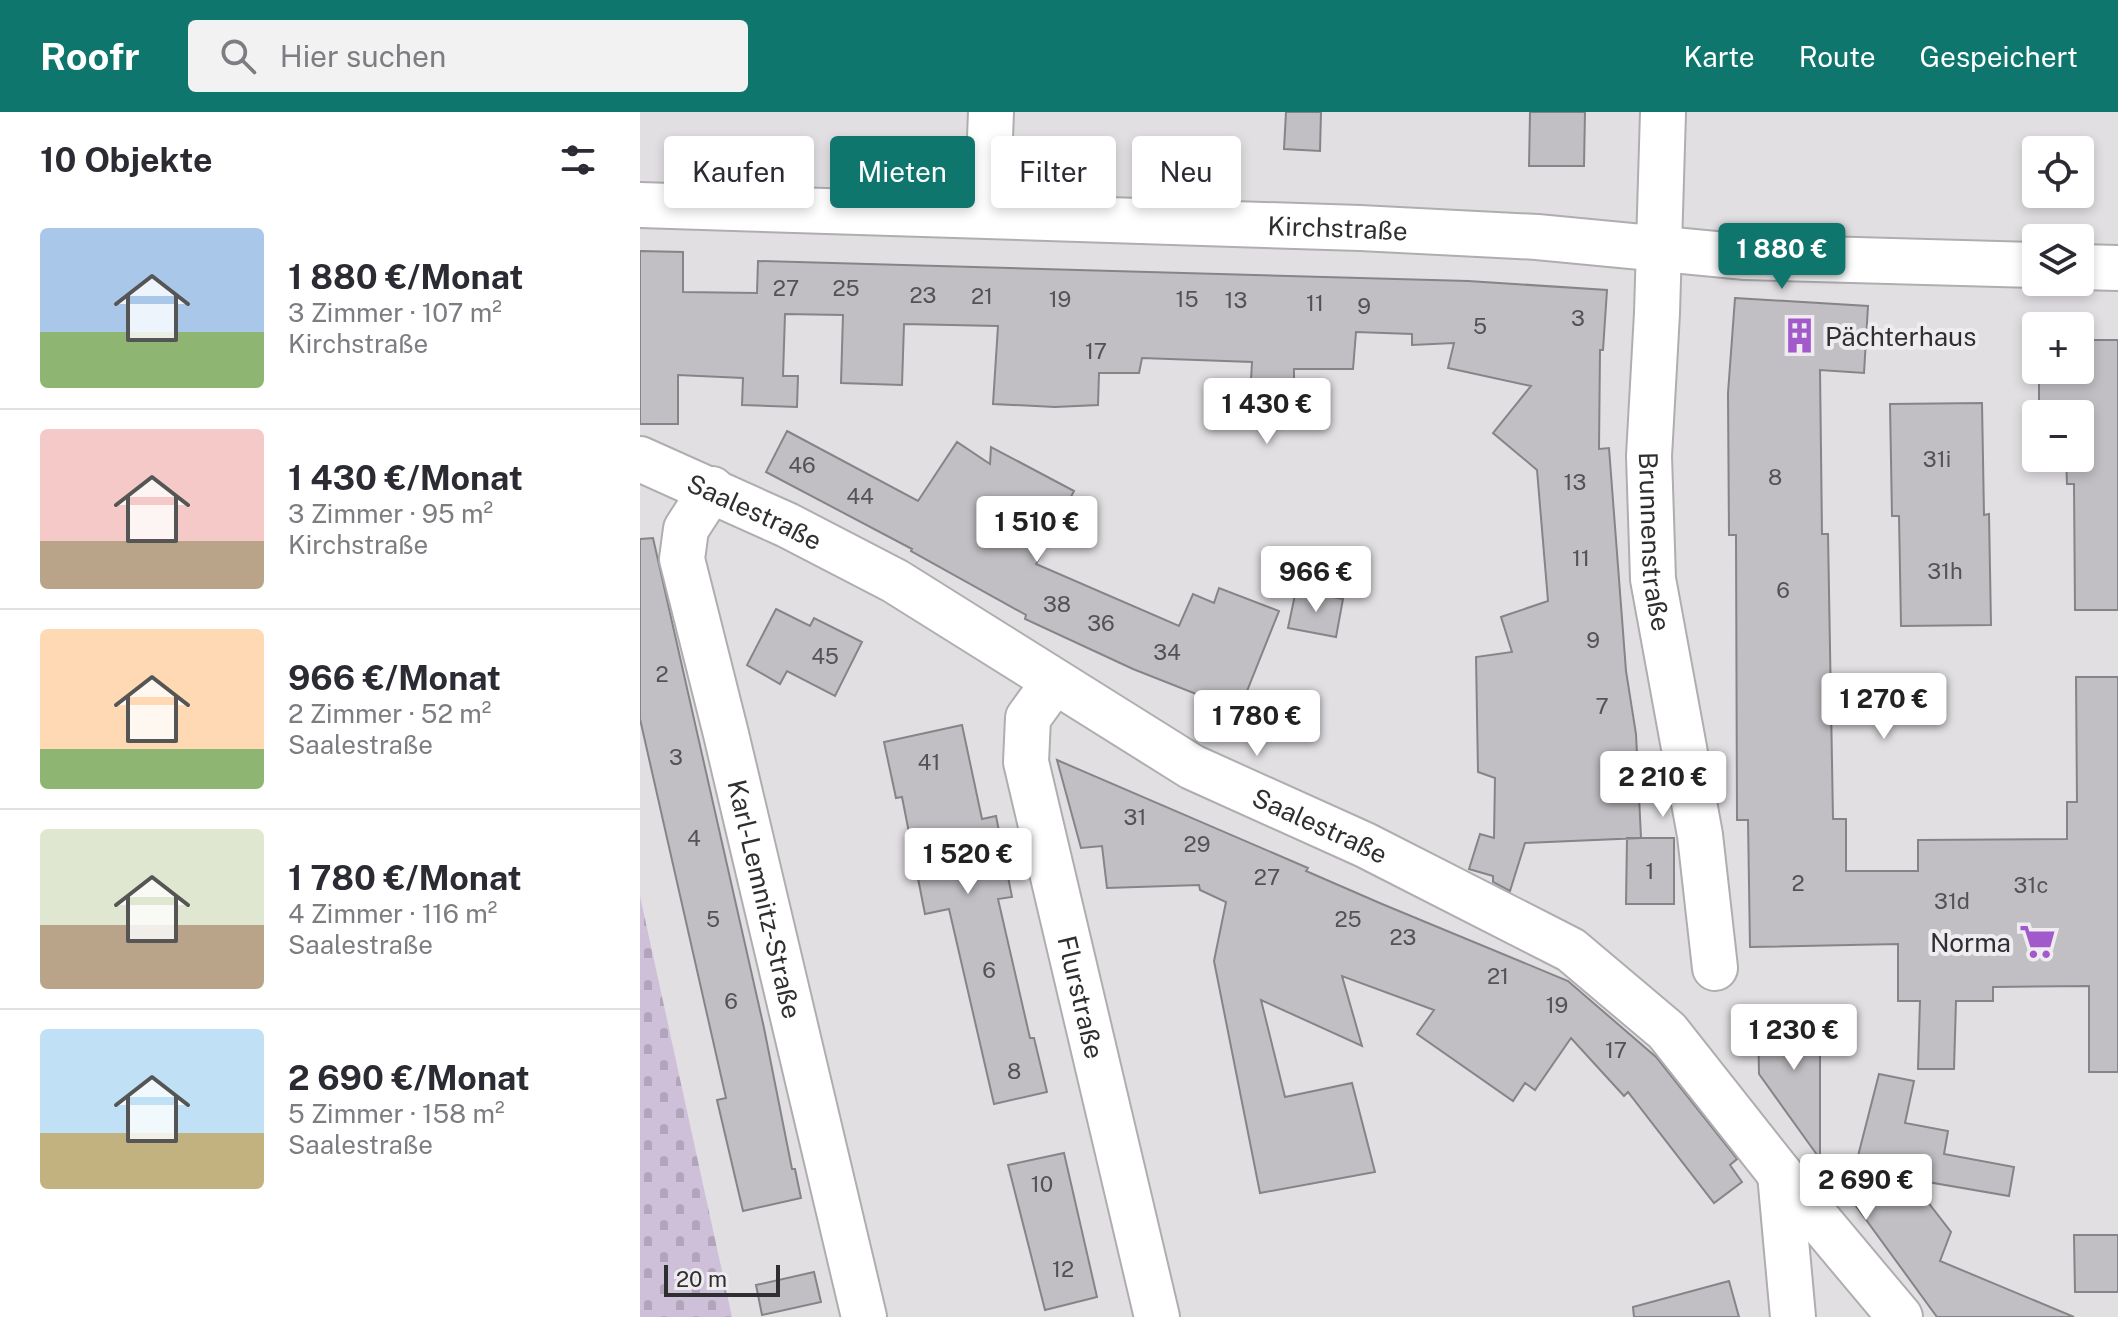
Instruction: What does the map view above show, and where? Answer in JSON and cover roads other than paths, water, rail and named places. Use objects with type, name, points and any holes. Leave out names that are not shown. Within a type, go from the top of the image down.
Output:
[{"type":"street","points":[[987,215],[991,112]]},
{"type":"street","name":"Brunnenstraße","points":[[1663,112],[1660,250],[1649,456],[1653,579],[1700,835],[1715,968]]},
{"type":"street","name":"Kirchstraße","points":[[640,205],[1537,237],[1746,257],[2022,265]]},
{"type":"street","points":[[2094,267],[2118,268]]},
{"type":"street","name":"Saalestraße","points":[[640,459],[712,489],[895,581],[1192,767],[1365,845],[1571,950],[1667,1031],[1780,1174],[1900,1317]]},
{"type":"street","name":"Karl-Lemnitz-Straße","points":[[712,489],[686,529],[682,559],[864,1317]]},
{"type":"street","name":"Flurstraße","points":[[1054,682],[1028,718],[1026,762],[1157,1317]]},
{"type":"street","points":[[1780,1174],[1793,1317]]},
{"type":"place","name":"Pächterhaus","points":[[1799,336]]},
{"type":"place","name":"Norma","points":[[2037,942]]}]
